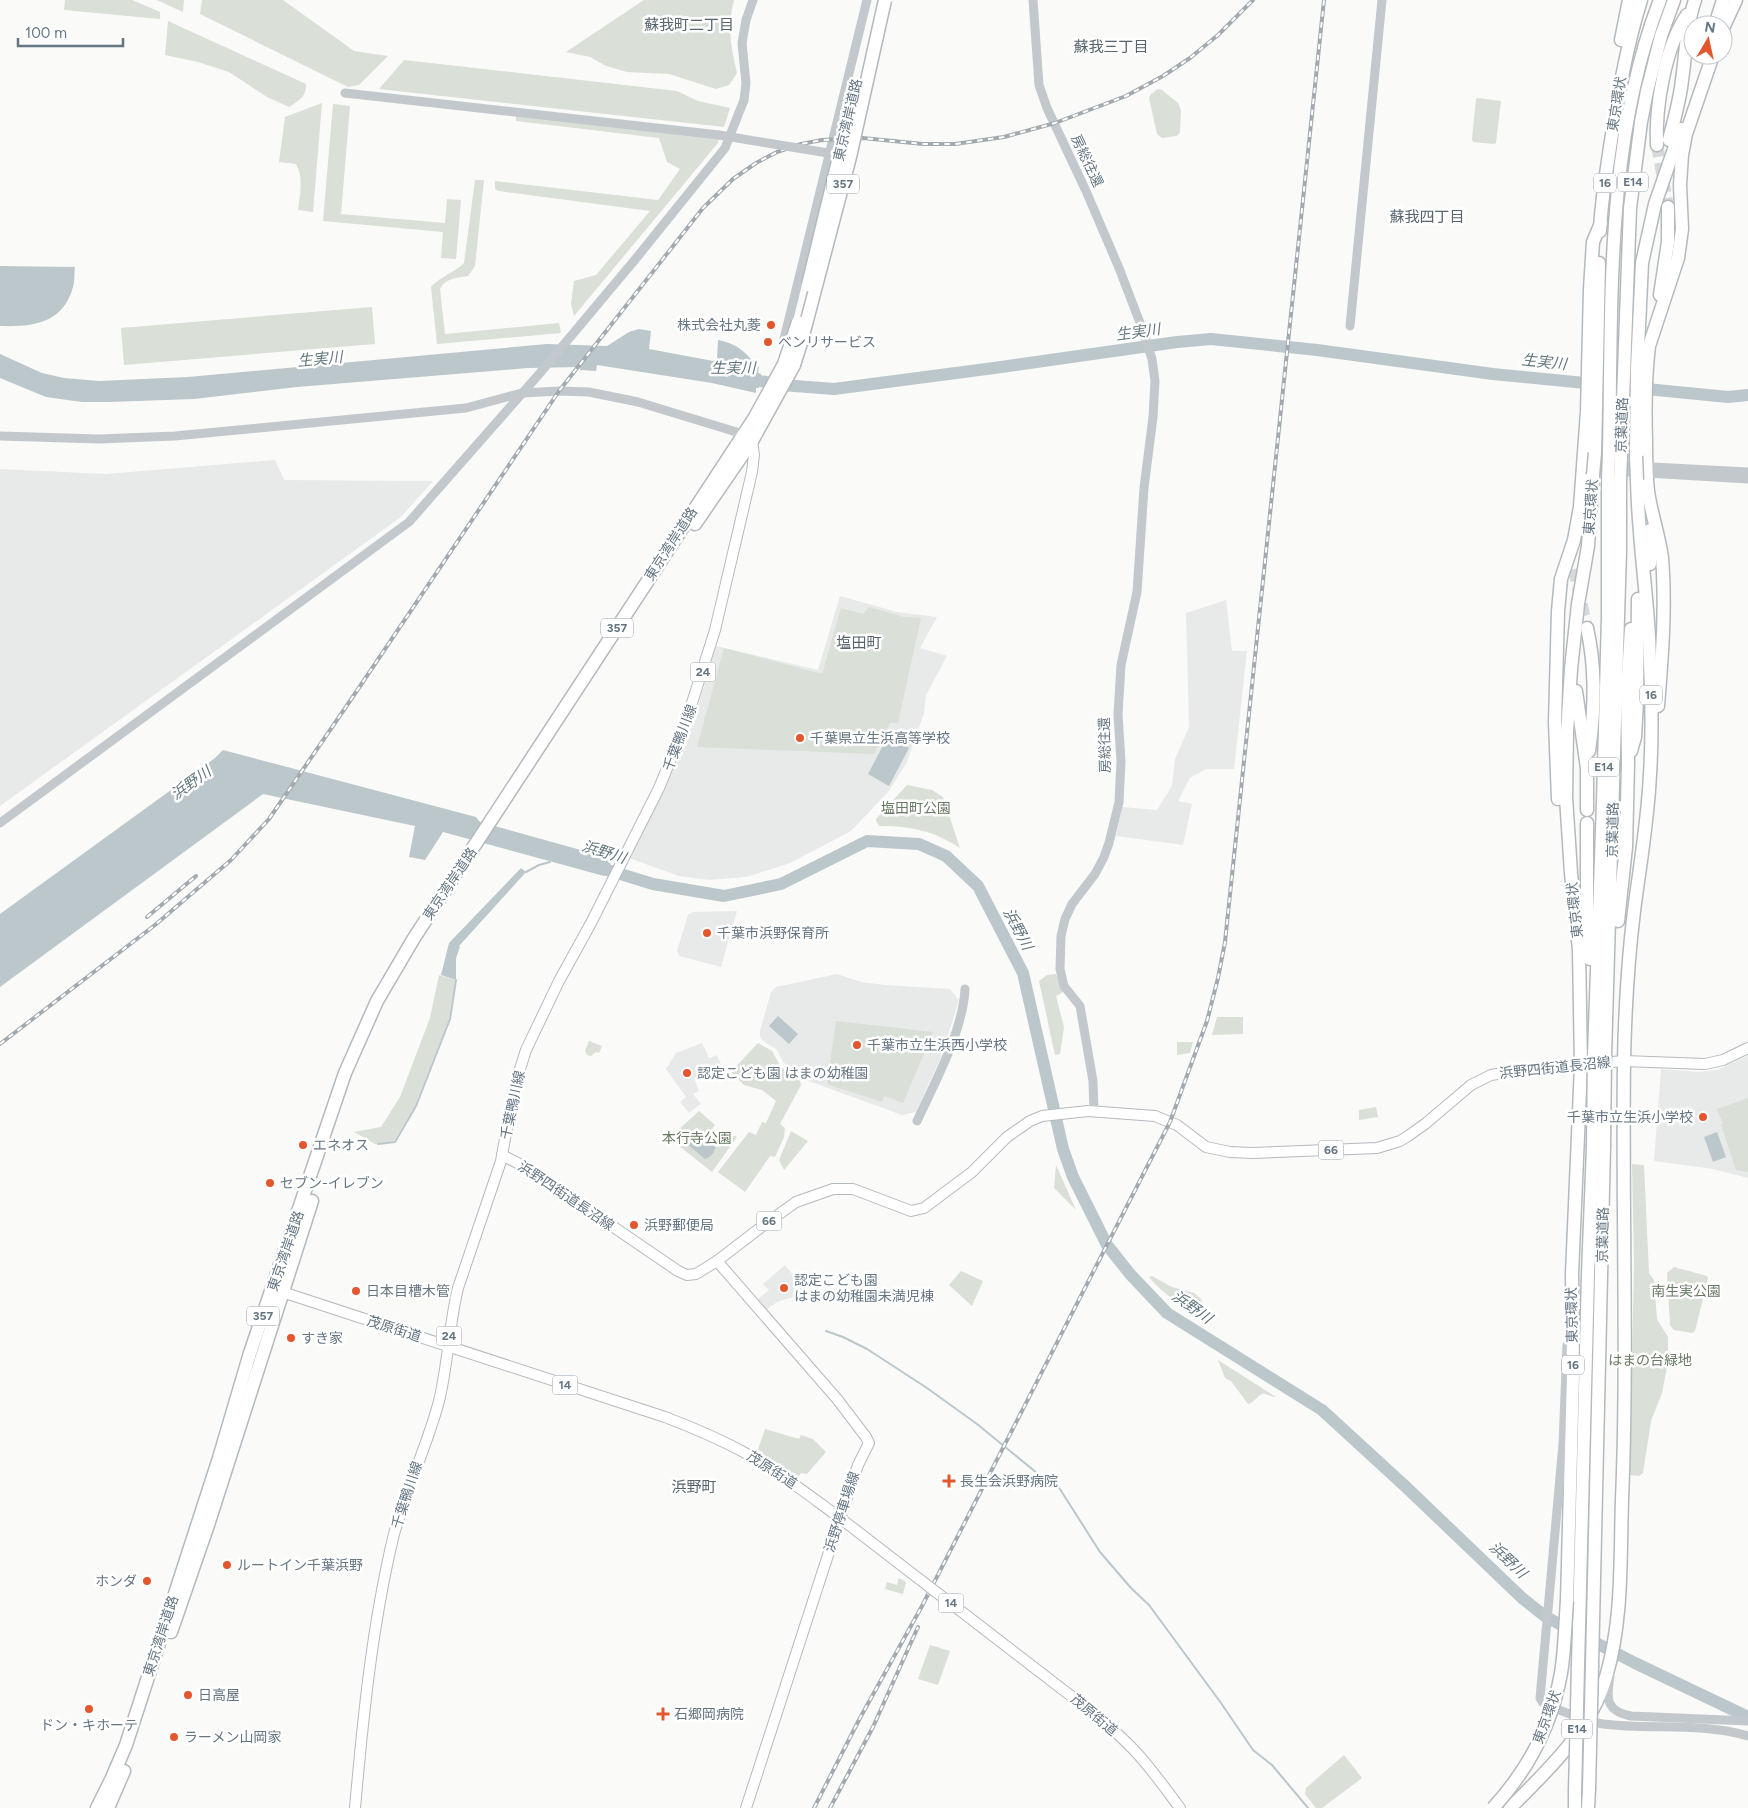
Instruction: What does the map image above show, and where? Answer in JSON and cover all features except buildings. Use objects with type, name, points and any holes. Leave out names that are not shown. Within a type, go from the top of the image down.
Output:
[{"type":"highway","name":"東京湾岸道路","points":[[770,401],[801,314],[845,156],[876,0]]},
{"type":"highway","name":"東京湾岸道路","points":[[108,1808],[136,1740],[202,1542],[277,1291],[346,1073],[360,1038],[377,1001],[394,971],[480,846],[748,437],[798,354],[845,156],[885,0]]},
{"type":"highway","name":"京葉道路","points":[[1600,1055],[1606,1038],[1620,550],[1614,480],[1599,369],[1619,181],[1635,84],[1646,40],[1660,0]]},
{"type":"highway","name":"京葉道路","points":[[1588,1808],[1593,1612],[1600,1055],[1595,1021],[1614,480],[1636,370],[1628,253],[1634,170],[1647,91],[1661,36],[1674,0]]},
{"type":"highway","points":[[1718,15],[1723,0]]},
{"type":"highway","points":[[1729,15],[1736,0]]},
{"type":"highway","name":"東京環状","points":[[1493,1808],[1524,1768],[1547,1724],[1561,1673],[1567,1601],[1573,1375],[1572,1274],[1581,1066],[1579,950],[1570,873],[1566,797],[1566,742],[1571,668],[1588,546],[1589,471],[1599,369],[1590,289],[1593,242],[1601,223],[1604,188],[1616,107],[1638,1]]},
{"type":"highway","points":[[1654,329],[1668,242],[1657,188],[1673,126],[1695,2]]},
{"type":"highway","points":[[1657,145],[1657,117],[1662,83],[1675,40],[1684,19],[1695,2]]},
{"type":"highway","name":"東京環状","points":[[1510,1808],[1566,1750],[1588,1720],[1610,1665],[1619,1601],[1626,1366],[1624,1061],[1630,948],[1644,844],[1650,773],[1651,684],[1649,637],[1637,512],[1643,473],[1636,370],[1642,262],[1661,205],[1702,65]]},
{"type":"highway","points":[[1650,773],[1661,666],[1663,576],[1660,548],[1648,488],[1643,473],[1646,399],[1636,370],[1649,346],[1679,252],[1682,229],[1680,185],[1682,155],[1686,134],[1710,65]]},
{"type":"highway","points":[[1570,873],[1565,859],[1556,769],[1558,604],[1561,579],[1578,526],[1589,471],[1588,391],[1599,369]]},
{"type":"highway","points":[[1648,488],[1646,503],[1651,545],[1650,564]]},
{"type":"highway","points":[[1628,763],[1635,736],[1637,700],[1639,640],[1636,551],[1637,512]]},
{"type":"highway","points":[[1569,553],[1574,569]]},
{"type":"highway","points":[[1577,616],[1576,701],[1586,768],[1587,901],[1592,1005],[1595,1021]]},
{"type":"highway","points":[[1586,768],[1591,739],[1594,686],[1593,656],[1588,628]]},
{"type":"highway","points":[[1606,1038],[1612,1023],[1619,907],[1625,864],[1628,763],[1627,692],[1631,629]]},
{"type":"highway","name":"京葉道路","points":[[1575,1808],[1588,1274],[1598,1147]]},
{"type":"highway","name":"東京湾岸道路","points":[[97,1808],[112,1780],[134,1722],[250,1353],[277,1291]]},
{"type":"main road","name":"千葉鴨川線","points":[[355,1808],[364,1705],[373,1642],[393,1538],[405,1496],[439,1400],[458,1288],[502,1154],[514,1088],[526,1050],[553,994],[611,884],[670,765],[702,677],[716,630],[752,472],[754,455],[748,437]]},
{"type":"main road","name":"浜野四街道長沼線","points":[[502,1154],[527,1168],[678,1271],[687,1275],[696,1274],[717,1261],[796,1202],[833,1189],[853,1189],[911,1211],[924,1208],[972,1172],[1007,1137],[1030,1121],[1042,1116],[1094,1111],[1143,1114],[1162,1118],[1176,1125],[1206,1147],[1230,1152],[1252,1153],[1377,1148],[1400,1141],[1408,1136],[1471,1086],[1491,1075],[1520,1070],[1624,1061],[1714,1063],[1748,1048]]},
{"type":"main road","name":"浜野停車場線","points":[[717,1261],[832,1393],[869,1443],[858,1465],[840,1518],[746,1808]]},
{"type":"main road","name":"茂原街道","points":[[277,1291],[665,1417],[702,1432],[749,1455],[840,1518],[1099,1718],[1133,1749],[1155,1774],[1180,1808]]},
{"type":"street","points":[[0,823],[409,522],[568,340],[725,148],[744,100],[746,83],[742,44],[746,20],[753,0]]},
{"type":"street","points":[[784,339],[867,0]]},
{"type":"street","name":"房総往還","points":[[1032,0],[1039,85],[1047,108],[1115,259],[1142,328],[1152,360],[1155,381],[1136,592],[1121,665],[1118,714],[1121,761],[1119,802],[1104,857],[1095,874],[1072,904],[1064,919],[1061,936],[1060,969],[1064,986],[1080,1006],[1093,1081],[1094,1111]]},
{"type":"street","points":[[1350,326],[1382,0]]},
{"type":"street","points":[[345,93],[719,135],[845,156]]},
{"type":"street","points":[[0,436],[99,439],[175,436],[466,408],[522,393],[559,391],[589,392],[638,402],[748,437]]},
{"type":"street","points":[[1589,471],[1596,464],[1643,473],[1748,479]]},
{"type":"street","points":[[1643,473],[1748,472]]},
{"type":"street","points":[[917,1120],[944,1062],[964,1006],[965,989]]},
{"type":"street","points":[[1572,1274],[1567,1311],[1563,1444],[1540,1693],[1543,1703],[1601,1724],[1712,1728],[1748,1736]]},
{"type":"street","points":[[1610,1665],[1608,1701],[1611,1707],[1623,1714],[1631,1716],[1748,1721]]},
{"type":"shaded area","points":[[275,460],[284,480],[433,481],[401,517],[0,806],[0,469],[106,474]]},
{"type":"shaded area","name":"千葉県立生浜高等学校","points":[[840,596],[897,612],[937,617],[920,648],[947,656],[926,695],[924,713],[907,762],[888,792],[851,831],[790,863],[746,877],[709,880],[679,876],[629,858],[666,785],[696,713],[716,646],[818,670]]},
{"type":"shaded area","points":[[1226,600],[1232,651],[1247,651],[1234,769],[1206,769],[1190,778],[1178,801],[1192,804],[1183,845],[1116,836],[1122,807],[1157,810],[1172,786],[1175,759],[1189,727],[1186,613]]},
{"type":"shaded area","name":"千葉市浜野保育所","points":[[737,911],[721,967],[679,956],[677,951],[688,915],[693,912]]},
{"type":"shaded area","name":"千葉市立生浜西小学校","points":[[837,974],[861,982],[950,989],[959,1000],[941,1057],[916,1112],[902,1115],[806,1080],[783,1062],[777,1050],[762,1040],[760,1031],[771,992],[776,987]]},
{"type":"shaded area","name":"認定こども園 はまの幼稚園","points":[[702,1043],[709,1058],[717,1055],[722,1067],[694,1078],[699,1091],[693,1094],[701,1104],[689,1113],[680,1102],[686,1097],[666,1069],[676,1053]]},
{"type":"shaded area","name":"千葉市立生浜小学校","points":[[1748,1056],[1748,1178],[1713,1169],[1654,1161],[1661,1069],[1698,1072],[1717,1070]]},
{"type":"shaded area","name":"認定こども園 はまの幼稚園未満児棟","points":[[785,1265],[801,1285],[804,1294],[801,1297],[777,1302],[765,1311],[756,1301],[769,1290],[763,1284]]},
{"type":"green space","points":[[65,0],[132,0],[160,12],[160,19],[64,10]]},
{"type":"green space","points":[[157,0],[184,0],[183,12]]},
{"type":"green space","points":[[202,0],[283,0],[354,51],[388,56],[359,85],[348,87],[200,14]]},
{"type":"green space","points":[[644,0],[734,0],[731,36],[737,73],[729,85],[716,89],[669,74],[627,72],[606,66],[590,57],[566,52]]},
{"type":"green space","points":[[168,21],[306,84],[304,95],[289,107],[267,97],[229,72],[198,62],[165,55]]},
{"type":"green space","points":[[404,60],[677,91],[698,101],[730,108],[724,127],[379,89]]},
{"type":"green space","points":[[1158,89],[1178,103],[1181,110],[1180,132],[1177,136],[1162,138],[1157,134],[1149,98]]},
{"type":"green space","points":[[1476,99],[1501,101],[1496,143],[1494,144],[1473,142]]},
{"type":"green space","points":[[322,103],[313,212],[298,210],[301,186],[298,169],[296,164],[279,162],[285,117]]},
{"type":"green space","points":[[333,104],[350,106],[341,214],[445,223],[447,199],[461,200],[456,259],[441,258],[443,232],[323,221]]},
{"type":"green space","points":[[516,115],[719,138],[718,143],[574,316],[571,304],[574,281],[596,275],[650,211],[499,191],[495,189],[495,181],[658,200],[680,169],[667,162],[659,138],[516,121]]},
{"type":"green space","points":[[475,180],[484,180],[475,266],[468,276],[448,281],[440,289],[445,334],[559,323],[561,333],[437,344],[431,287],[438,280],[464,263]]},
{"type":"green space","points":[[372,307],[375,344],[124,365],[121,328]]},
{"type":"green space","points":[[869,607],[904,617],[921,618],[898,723],[890,723],[874,754],[697,747],[724,648],[822,674],[841,608],[863,614]]},
{"type":"green space","name":"塩田町公園","points":[[907,785],[932,790],[943,797],[960,848],[941,837],[913,828],[880,826],[877,823],[876,819]]},
{"type":"green space","points":[[1056,974],[1063,992],[1056,996],[1064,1027],[1060,1054],[1055,1055],[1039,981],[1047,975]]},
{"type":"green space","points":[[439,975],[455,980],[449,1019],[415,1106],[394,1141],[375,1144],[354,1132],[381,1127],[400,1097],[430,1018]]},
{"type":"green space","points":[[1217,1017],[1243,1017],[1243,1034],[1212,1035]]},
{"type":"green space","points":[[836,1021],[933,1032],[903,1103],[884,1096],[882,1102],[827,1084]]},
{"type":"green space","points":[[589,1041],[602,1046],[599,1053],[596,1052],[591,1056],[587,1055],[585,1051]]},
{"type":"green space","points":[[1177,1042],[1193,1042],[1190,1053],[1177,1055]]},
{"type":"green space","points":[[758,1043],[772,1051],[781,1067],[800,1081],[801,1085],[780,1124],[785,1128],[784,1137],[775,1157],[770,1156],[745,1192],[718,1172],[749,1132],[756,1135],[762,1122],[766,1123],[776,1101],[762,1090],[744,1085],[731,1072]]},
{"type":"green space","points":[[1748,1098],[1748,1172],[1736,1170],[1717,1109]]},
{"type":"green space","points":[[1376,1107],[1378,1117],[1359,1120],[1359,1110]]},
{"type":"green space","name":"本行寺公園","points":[[699,1111],[715,1125],[712,1129],[721,1137],[727,1133],[737,1137],[712,1172],[669,1138]]},
{"type":"green space","points":[[791,1131],[808,1141],[784,1170],[779,1160]]},
{"type":"green space","name":"はまの台緑地","points":[[1632,1164],[1644,1165],[1649,1273],[1654,1280],[1657,1319],[1668,1337],[1668,1362],[1662,1393],[1651,1421],[1643,1473],[1639,1476],[1630,1475],[1634,1262]]},
{"type":"green space","points":[[1056,1165],[1076,1210],[1054,1188]]},
{"type":"green space","name":"南生実公園","points":[[1674,1267],[1707,1276],[1708,1279],[1695,1331],[1692,1333],[1674,1330],[1670,1325],[1667,1273]]},
{"type":"green space","points":[[961,1271],[983,1281],[972,1306],[949,1285]]},
{"type":"green space","points":[[1152,1276],[1172,1287],[1194,1293],[1200,1298],[1212,1319],[1211,1323],[1170,1297],[1149,1277]]},
{"type":"green space","points":[[1218,1360],[1276,1397],[1262,1394],[1248,1404],[1231,1381],[1225,1378]]},
{"type":"green space","points":[[765,1429],[799,1439],[801,1435],[813,1439],[826,1452],[807,1474],[801,1473],[797,1479],[757,1452]]},
{"type":"green space","points":[[899,1578],[906,1582],[903,1594],[885,1589],[887,1582],[897,1585]]},
{"type":"green space","points":[[930,1645],[950,1651],[938,1685],[918,1679]]},
{"type":"green space","points":[[1344,1755],[1362,1778],[1322,1808],[1316,1808],[1305,1794],[1306,1788]]},
{"type":"water","points":[[0,266],[75,267],[74,285],[62,309],[45,321],[24,326],[0,326]]},
{"type":"water","name":"生実川","points":[[639,329],[651,331],[649,349],[713,361],[717,359],[718,340],[731,344],[750,357],[759,367],[758,373],[761,374],[759,388],[756,388],[756,393],[712,383],[597,365],[596,371],[580,370],[580,367],[528,368],[297,387],[194,399],[82,402],[46,397],[0,378],[0,354],[42,373],[64,378],[99,381],[188,377],[547,344],[607,346],[629,332]]},
{"type":"water","points":[[888,736],[909,748],[889,786],[868,774]]},
{"type":"water","points":[[223,750],[476,817],[480,822],[613,859],[604,876],[443,832],[425,860],[409,857],[415,826],[263,794],[0,987],[0,914],[215,758]]},
{"type":"water","points":[[521,868],[526,872],[459,946],[456,958],[456,980],[441,975],[449,943]]},
{"type":"water","points":[[778,1016],[798,1034],[789,1044],[769,1026]]},
{"type":"water","points":[[692,1129],[693,1139],[699,1144],[706,1137],[714,1136],[715,1150],[708,1158],[705,1159],[679,1137]]},
{"type":"water","points":[[1717,1132],[1726,1157],[1713,1162],[1704,1137]]},
{"type":"waterway","name":"生実川","points":[[743,378],[782,385],[834,389],[1211,339],[1317,350],[1493,374],[1728,397],[1748,395]]},
{"type":"waterway","name":"浜野川","points":[[591,865],[653,884],[724,896],[781,884],[867,841],[919,844],[946,856],[978,886],[1023,973],[1063,1149],[1073,1177],[1107,1245],[1130,1274],[1167,1313],[1322,1410],[1522,1598],[1546,1617],[1635,1663],[1748,1717]]},
{"type":"waterway","points":[[526,872],[550,862]]},
{"type":"waterway","points":[[378,1144],[395,1142],[416,1106],[450,1019],[456,980]]},
{"type":"waterway","points":[[826,1331],[867,1349],[927,1388],[977,1424],[1037,1473],[1058,1486],[1100,1552],[1131,1588],[1149,1605],[1253,1750],[1272,1765],[1308,1808]]},
{"type":"tunnel","points":[[1657,145],[1668,207]]},
{"type":"tunnel","points":[[1574,569],[1587,628]]},
{"type":"railway","points":[[0,1044],[155,925],[231,860],[269,819],[559,391],[703,208],[733,179],[756,163],[777,152],[801,144],[822,140],[863,138],[923,144],[955,144],[1004,137],[1055,123],[1126,96],[1163,76],[1190,58],[1218,35],[1253,0]]},
{"type":"railway","points":[[814,1808],[860,1718],[922,1606],[1170,1122],[1207,1021],[1225,942],[1324,0]]},
{"type":"railway","points":[[147,917],[196,876]]},
{"type":"railway","points":[[830,1808],[873,1727],[918,1627]]},
{"type":"place","name":"株式会社丸菱","points":[[771,325]]},
{"type":"place","name":"ベンリサービス","points":[[768,342]]},
{"type":"place","name":"千葉県立生浜高等学校","points":[[800,738]]},
{"type":"place","name":"千葉市浜野保育所","points":[[707,933]]},
{"type":"place","name":"千葉市立生浜西小学校","points":[[857,1045]]},
{"type":"place","name":"認定こども園 はまの幼稚園","points":[[687,1073]]},
{"type":"place","name":"千葉市立生浜小学校","points":[[1703,1117]]},
{"type":"place","name":"エネオス","points":[[303,1145]]},
{"type":"place","name":"セブン-イレブン","points":[[270,1183]]},
{"type":"place","name":"浜野郵便局","points":[[634,1225]]},
{"type":"place","name":"認定こども園 はまの幼稚園未満児棟","points":[[784,1288]]},
{"type":"place","name":"日本目槽木管","points":[[356,1291]]},
{"type":"place","name":"すき家","points":[[291,1338]]},
{"type":"place","name":"長生会浜野病院","points":[[949,1481]]},
{"type":"place","name":"ルートイン千葉浜野","points":[[227,1565]]},
{"type":"place","name":"ホンダ","points":[[147,1581]]},
{"type":"place","name":"日高屋","points":[[188,1695]]},
{"type":"place","name":"ドン・キホーテ","points":[[89,1709]]},
{"type":"place","name":"石郷岡病院","points":[[663,1714]]},
{"type":"place","name":"ラーメン山岡家","points":[[174,1737]]},
{"type":"district","name":"蘇我町二丁目","points":[[689,25]]},
{"type":"district","name":"蘇我三丁目","points":[[1111,47]]},
{"type":"district","name":"蘇我四丁目","points":[[1427,217]]},
{"type":"district","name":"塩田町","points":[[859,643]]},
{"type":"district","name":"浜野町","points":[[694,1487]]}]
